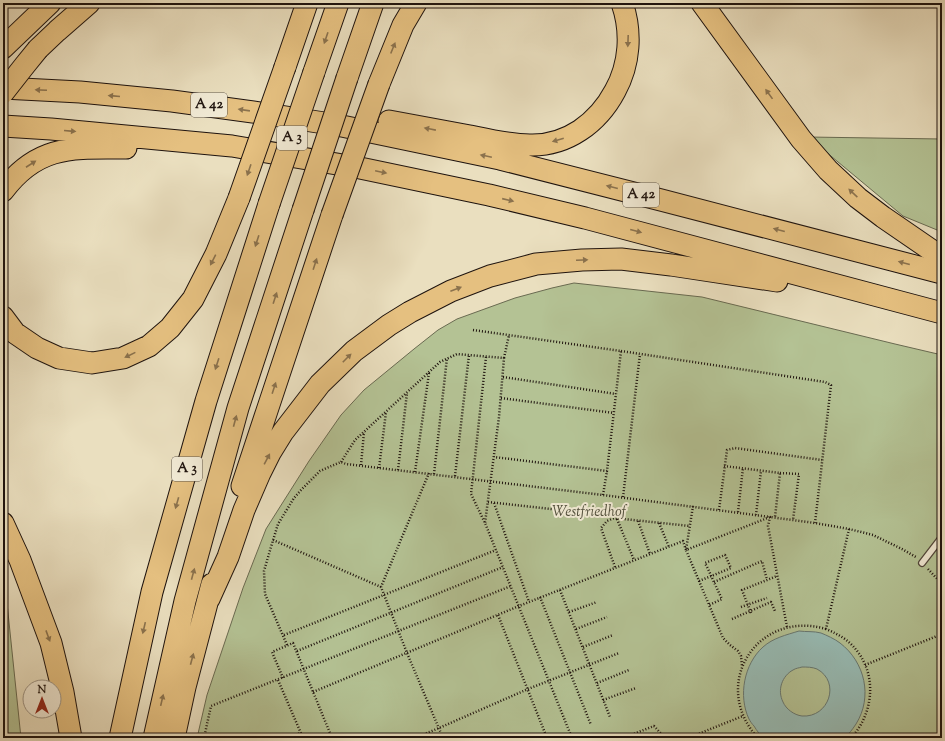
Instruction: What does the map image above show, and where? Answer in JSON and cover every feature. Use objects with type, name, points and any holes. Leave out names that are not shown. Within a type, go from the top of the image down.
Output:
[{"type":"highway","points":[[6,46],[50,3]]},
{"type":"highway","points":[[3,93],[38,49],[89,3]]},
{"type":"highway","points":[[3,317],[15,333],[37,348],[58,358],[92,363],[123,358],[149,346],[170,328],[193,299],[216,254],[239,198],[307,3]]},
{"type":"highway","name":"A 3","points":[[120,738],[152,592],[206,401],[269,204],[338,3]]},
{"type":"highway","name":"A 3","points":[[154,738],[185,601],[238,408],[372,3]]},
{"type":"highway","points":[[174,738],[185,687],[221,549],[332,215],[379,84],[403,24],[416,3]]},
{"type":"highway","points":[[337,125],[376,118],[502,142],[530,145],[546,144],[561,140],[583,129],[594,120],[612,98],[621,78],[627,55],[628,34],[626,13],[622,3]]},
{"type":"highway","points":[[693,3],[720,28]]},
{"type":"highway","points":[[702,3],[801,139],[828,170],[858,198],[883,217],[931,250],[942,255]]},
{"type":"highway","name":"A 42","points":[[3,88],[80,92],[172,101],[337,125],[500,159],[942,273]]},
{"type":"highway","name":"A 42","points":[[3,126],[232,146],[360,168],[504,198],[585,218],[942,313]]},
{"type":"highway","points":[[3,191],[12,179],[29,164],[47,155],[61,151],[76,149],[232,146]]},
{"type":"highway","points":[[209,599],[228,557],[244,510],[260,473],[283,432],[301,408],[320,384],[354,351],[369,339],[389,324],[451,291],[490,276],[536,264],[582,260],[621,259],[873,295]]},
{"type":"highway","points":[[3,523],[20,560],[51,643],[63,692],[70,738]]},
{"type":"highway","points":[[3,542],[35,600]]},
{"type":"lane","points":[[922,563],[942,537]]},
{"type":"path","points":[[473,330],[825,382],[831,385],[815,523]]},
{"type":"path","points":[[485,523],[501,398],[504,358],[509,335]]},
{"type":"path","points":[[603,495],[621,351]]},
{"type":"path","points":[[288,645],[265,594],[264,571],[278,524],[294,498],[320,471],[341,462],[355,440],[440,362],[457,354],[504,358]]},
{"type":"path","points":[[622,497],[640,354]]},
{"type":"path","points":[[455,476],[469,355]]},
{"type":"path","points":[[486,357],[471,494],[485,523],[572,738]]},
{"type":"path","points":[[434,474],[447,358]]},
{"type":"path","points":[[415,472],[429,372]]},
{"type":"path","points":[[503,377],[616,394]]},
{"type":"path","points":[[398,470],[407,392]]},
{"type":"path","points":[[501,398],[614,413]]},
{"type":"path","points":[[379,468],[386,411]]},
{"type":"path","points":[[361,465],[364,432]]},
{"type":"path","points":[[719,510],[727,450],[735,448],[822,460]]},
{"type":"path","points":[[494,457],[607,471]]},
{"type":"path","points":[[341,462],[346,464],[472,478],[693,506],[850,529],[873,535],[902,549],[922,563],[942,584]]},
{"type":"path","points":[[724,466],[799,474],[794,520]]},
{"type":"path","points":[[738,512],[743,468]]},
{"type":"path","points":[[756,515],[761,471]]},
{"type":"path","points":[[775,517],[780,473]]},
{"type":"path","points":[[430,474],[381,587],[443,738]]},
{"type":"path","points":[[488,502],[570,511]]},
{"type":"path","points":[[494,503],[529,602]]},
{"type":"path","points":[[686,550],[693,506]]},
{"type":"path","points":[[686,550],[770,517]]},
{"type":"path","points":[[770,517],[768,526],[787,627]]},
{"type":"path","points":[[616,568],[601,528],[607,521],[614,518],[690,526]]},
{"type":"path","points":[[617,519],[634,560]]},
{"type":"path","points":[[638,521],[650,554]]},
{"type":"path","points":[[659,523],[669,547]]},
{"type":"path","points":[[826,629],[850,529]]},
{"type":"path","points":[[273,540],[381,587]]},
{"type":"path","points":[[313,692],[540,597],[683,541],[723,638],[738,651],[741,656],[742,668]]},
{"type":"path","points":[[284,635],[496,550]]},
{"type":"path","points":[[699,581],[711,576],[731,568],[725,555],[705,562],[711,576],[722,599],[709,605]]},
{"type":"path","points":[[714,582],[762,561],[767,580]]},
{"type":"path","points":[[297,651],[503,567]]},
{"type":"path","points":[[750,612],[742,590],[777,576]]},
{"type":"path","points":[[204,738],[211,706],[511,586]]},
{"type":"path","points":[[560,590],[610,716]]},
{"type":"path","points":[[540,597],[591,725]]},
{"type":"path","points":[[741,607],[767,598]]},
{"type":"path","points":[[569,612],[597,602]]},
{"type":"path","points":[[732,619],[771,602],[775,611]]},
{"type":"path","points":[[498,615],[547,738]]},
{"type":"path","points":[[576,629],[607,617]]},
{"type":"path","points":[[758,738],[747,724],[740,707],[738,692],[739,677],[746,658],[760,642],[777,630],[797,625],[808,625],[826,629],[838,634],[846,640],[857,651],[868,672],[870,688],[869,704],[864,719],[850,738]]},
{"type":"path","points":[[865,665],[942,634]]},
{"type":"path","points":[[583,647],[613,635]]},
{"type":"path","points":[[283,678],[272,652],[293,643],[332,738]]},
{"type":"path","points":[[415,738],[528,689],[619,653]]},
{"type":"path","points":[[597,683],[629,670]]},
{"type":"path","points":[[278,680],[303,738]]},
{"type":"path","points":[[603,700],[636,688]]},
{"type":"path","points":[[688,738],[743,716]]},
{"type":"path","points":[[623,738],[654,726],[665,738]]},
{"type":"path","points":[[287,738],[300,733]]},
{"type":"green space","points":[[808,137],[942,139],[942,232],[903,216]]},
{"type":"green space","name":"Westfriedhof","points":[[574,283],[702,297],[942,355],[942,738],[197,738],[207,695],[243,588],[266,529],[309,461],[341,415],[364,390],[438,330],[457,319],[515,298]]},
{"type":"green space","points":[[3,597],[7,603],[21,738],[3,738]]},
{"type":"water","points":[[799,631],[818,632],[840,643],[849,651],[861,670],[864,680],[864,703],[856,724],[844,738],[764,738],[749,719],[744,700],[744,691],[747,671],[751,662],[756,654],[771,641]],"holes":[[[802,667],[817,669],[829,682],[830,690],[829,698],[819,711],[811,715],[802,716],[793,713],[786,707],[780,693],[783,680],[786,676],[795,669]]]}]
